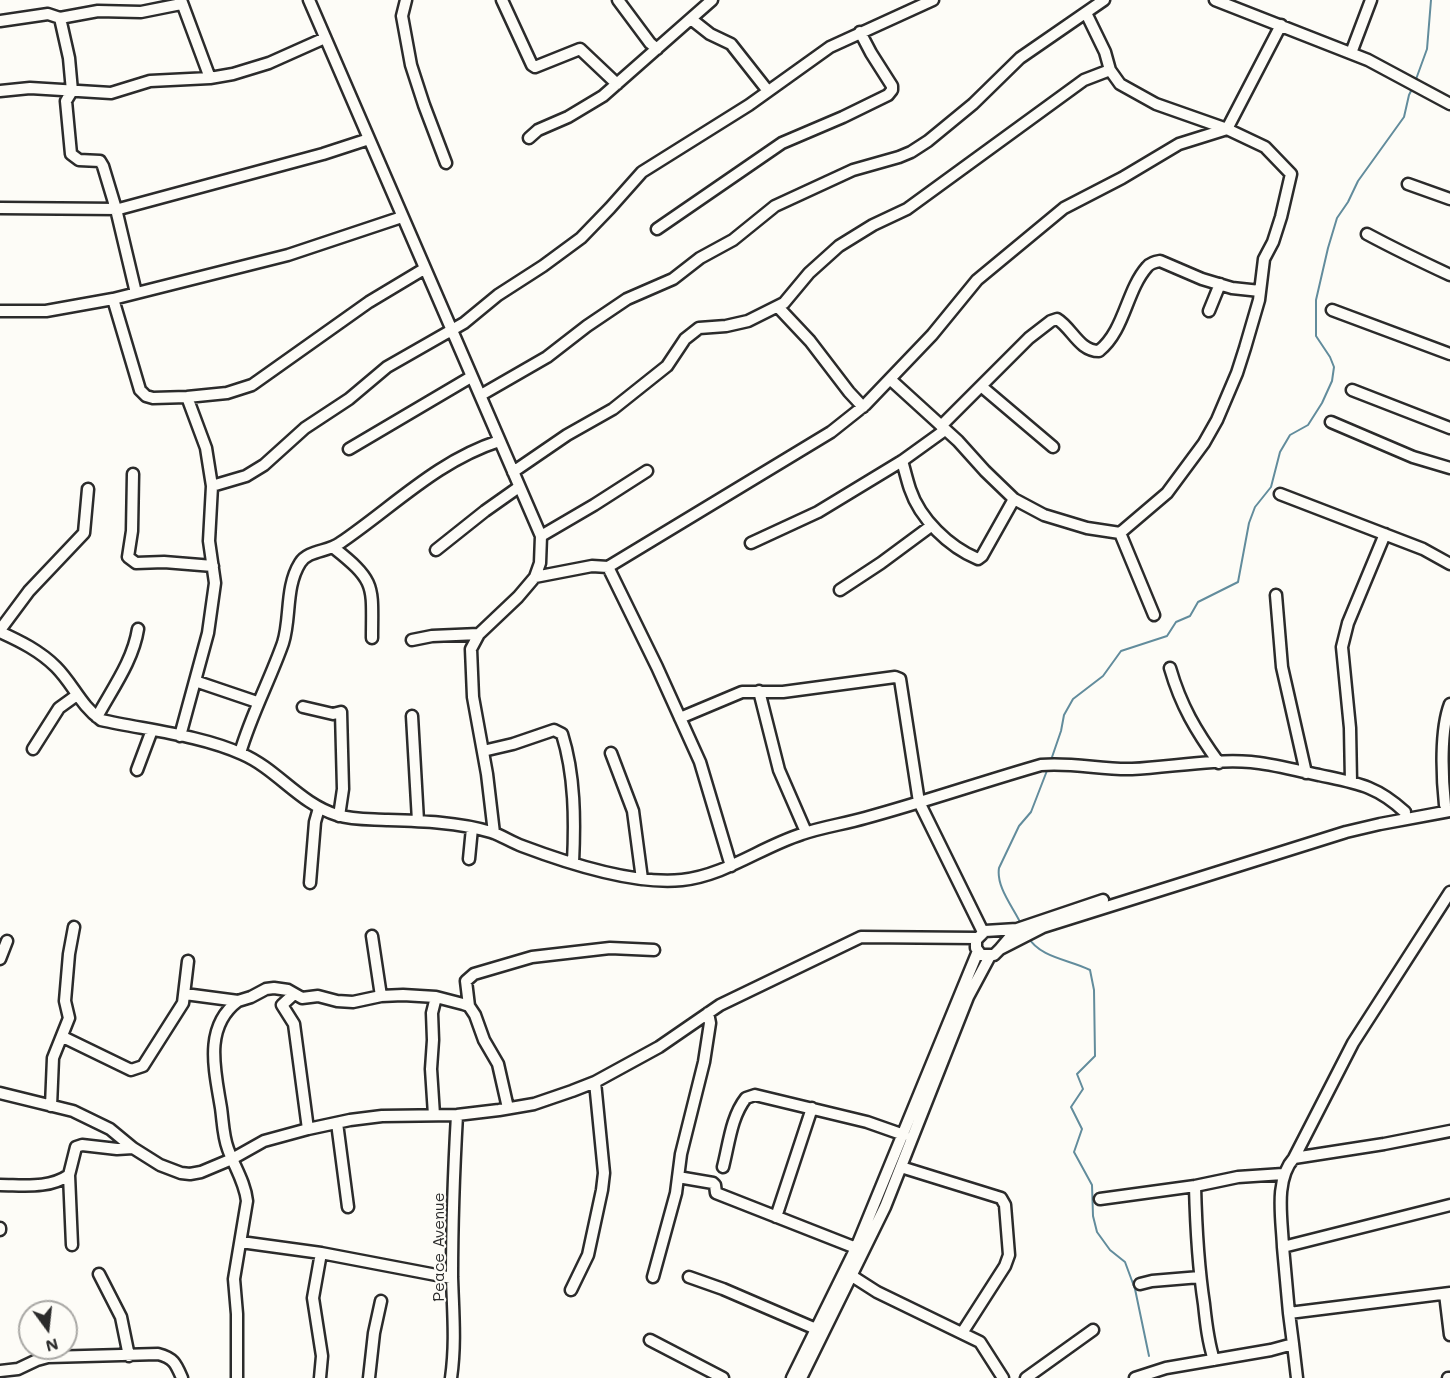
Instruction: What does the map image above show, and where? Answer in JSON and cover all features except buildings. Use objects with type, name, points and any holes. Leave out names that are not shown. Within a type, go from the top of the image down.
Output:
[{"type":"street","points":[[309,0],[541,536],[540,563],[535,577],[518,597],[479,634],[471,649],[473,697],[494,833]]},
{"type":"street","points":[[406,0],[402,16],[411,65],[446,163]]},
{"type":"street","points":[[502,0],[531,65],[535,68],[580,49],[617,84]]},
{"type":"street","points":[[529,138],[538,130],[590,105],[712,0]]},
{"type":"street","points":[[212,486],[246,476],[264,465],[306,428],[349,399],[387,367],[464,323],[498,295],[581,238],[642,172],[768,91],[830,47],[933,0]]},
{"type":"street","points":[[481,395],[547,357],[627,299],[673,279],[700,258],[733,240],[775,206],[853,170],[899,158],[911,152],[964,111],[1020,58],[1104,0]]},
{"type":"street","points":[[1215,0],[1351,53],[1449,101]]},
{"type":"street","points":[[1351,53],[1371,0]]},
{"type":"street","points":[[0,21],[48,14],[60,18],[98,10],[141,12],[181,2],[210,78]]},
{"type":"street","points":[[625,2],[650,43],[657,49]]},
{"type":"street","points":[[891,380],[1014,499],[1044,515],[1087,528],[1120,533],[1167,493],[1204,443],[1217,420],[1237,373],[1260,300],[1264,259],[1273,243],[1281,217],[1290,174],[1287,168],[1265,147],[1227,129],[1187,116],[1139,96],[1120,84],[1110,70],[1105,51],[1086,13]]},
{"type":"street","points":[[60,18],[69,58],[72,91],[66,101],[71,154],[79,160],[100,161],[103,166],[136,293]]},
{"type":"street","points":[[691,19],[710,34],[731,44],[768,91]]},
{"type":"street","points":[[535,577],[592,566],[608,567],[831,432],[863,407],[891,380],[977,280],[1050,218],[1179,144],[1227,129],[1281,25]]},
{"type":"street","points":[[657,229],[783,143],[888,95],[892,86],[860,32]]},
{"type":"street","points":[[0,91],[30,88],[111,93],[150,81],[210,78],[269,63],[325,38]]},
{"type":"street","points":[[513,472],[567,435],[613,409],[667,366],[685,339],[699,328],[726,326],[748,321],[778,307],[809,273],[839,246],[873,225],[907,209],[1084,80],[1110,70]]},
{"type":"street","points":[[0,208],[116,209],[369,140]]},
{"type":"street","points":[[1408,184],[1450,199]]},
{"type":"street","points":[[0,311],[46,311],[113,300],[288,255],[402,217]]},
{"type":"street","points":[[1367,234],[1450,275]]},
{"type":"street","points":[[751,543],[818,512],[902,461],[943,428],[1029,338],[1051,321],[1057,320],[1064,323],[1077,340],[1092,351],[1099,351],[1108,343],[1117,328],[1139,279],[1149,265],[1160,261],[1202,279],[1260,291]]},
{"type":"street","points":[[113,300],[140,390],[146,396],[153,398],[187,397],[228,393],[252,385],[369,302],[424,269]]},
{"type":"street","points":[[1209,311],[1220,284]]},
{"type":"street","points":[[778,307],[810,341],[863,407]]},
{"type":"street","points":[[1332,310],[1450,354]]},
{"type":"street","points":[[350,449],[471,377]]},
{"type":"street","points":[[981,386],[1053,447]]},
{"type":"street","points":[[1352,390],[1450,428]]},
{"type":"street","points":[[180,736],[208,633],[215,584],[209,541],[212,486],[206,448],[187,397]]},
{"type":"street","points":[[1331,422],[1413,457],[1450,468]]},
{"type":"street","points":[[240,753],[257,702],[283,642],[290,590],[300,562],[308,555],[334,548],[431,474],[477,448],[499,441]]},
{"type":"street","points":[[902,461],[910,491],[931,526],[978,559],[982,556],[1014,499]]},
{"type":"street","points":[[541,536],[647,471]]},
{"type":"street","points":[[134,474],[132,531],[128,557],[131,561],[136,563],[179,562],[213,566]]},
{"type":"street","points":[[436,550],[519,487]]},
{"type":"street","points":[[88,489],[84,533],[29,591],[0,631],[27,644],[55,666],[90,712],[102,720],[180,736],[240,753],[256,761],[319,808],[339,816],[418,821],[472,828],[494,833],[505,840],[573,863],[642,879],[681,880],[711,874],[806,832],[864,818],[1041,765],[1132,769],[1251,762],[1372,788],[1405,812]]},
{"type":"street","points":[[1280,494],[1423,549],[1450,564]]},
{"type":"street","points":[[840,590],[931,526]]},
{"type":"street","points":[[1120,533],[1154,615]]},
{"type":"street","points":[[1351,782],[1350,728],[1342,647],[1352,613],[1385,534]]},
{"type":"street","points":[[334,548],[355,565],[370,587],[372,638]]},
{"type":"street","points":[[608,567],[700,762],[731,866]]},
{"type":"street","points":[[1276,596],[1282,667],[1306,773]]},
{"type":"street","points":[[97,717],[128,662],[138,629]]},
{"type":"street","points":[[411,640],[432,636],[479,634]]},
{"type":"street","points":[[1170,668],[1177,693],[1192,724],[1219,763]]},
{"type":"street","points":[[680,718],[742,692],[783,692],[895,676],[900,679],[919,802],[980,935]]},
{"type":"street","points":[[195,681],[257,702]]},
{"type":"street","points":[[759,692],[779,770],[806,832]]},
{"type":"street","points":[[33,749],[59,708],[77,694]]},
{"type":"street","points":[[1448,807],[1442,783],[1443,746],[1450,704]]},
{"type":"street","points":[[303,706],[333,714],[341,712],[343,789],[339,816]]},
{"type":"street","points":[[412,716],[418,821]]},
{"type":"street","points":[[137,770],[152,730]]},
{"type":"street","points":[[483,751],[554,730],[562,734],[573,797],[575,825],[573,863]]},
{"type":"street","points":[[611,753],[633,811],[642,879]]},
{"type":"street","points":[[801,1378],[885,1207],[968,997],[990,957],[1022,931],[1053,915],[1323,832],[1405,812],[1448,807]]},
{"type":"street","points":[[0,1093],[73,1112],[110,1129],[133,1148],[160,1165],[181,1173],[201,1172],[232,1159],[264,1141],[337,1123],[382,1116],[457,1115],[534,1104],[595,1082],[659,1047],[708,1013],[861,937],[980,935],[1044,927],[1346,832],[1448,807]]},
{"type":"street","points":[[310,883],[315,822],[319,808]]},
{"type":"street","points":[[469,860],[472,828]]},
{"type":"street","points":[[1297,1378],[1283,1247],[1281,1212],[1283,1174],[1294,1158],[1353,1043],[1450,892]]},
{"type":"street","points":[[51,1106],[52,1058],[63,1037],[69,1018],[65,1001],[74,927]]},
{"type":"street","points":[[980,935],[975,944],[978,951],[990,957]]},
{"type":"street","points":[[372,936],[381,996]]},
{"type":"street","points":[[0,959],[7,941]]},
{"type":"street","points":[[508,1108],[498,1064],[469,1006],[466,981],[474,974],[532,957],[610,948],[654,950]]},
{"type":"street","points":[[792,1378],[856,1248],[978,951]]},
{"type":"street","points":[[63,1037],[131,1070],[143,1066],[183,1003],[188,960]]},
{"type":"street","points":[[237,1378],[237,1314],[234,1279],[248,1201],[246,1190],[224,1136],[213,1059],[216,1030],[222,1017],[228,1008],[238,1001],[266,989],[288,990],[302,998],[318,996],[353,1002],[381,996],[436,997],[469,1006]]},
{"type":"street","points":[[185,994],[238,1001]]},
{"type":"street","points":[[294,994],[282,1005],[294,1024],[308,1129]]},
{"type":"street","points":[[434,1115],[431,1069],[434,1040],[432,1013],[436,997]]},
{"type":"street","points":[[653,1277],[704,1062],[710,1023],[708,1013]]},
{"type":"street","points":[[571,1290],[588,1256],[604,1173],[595,1082]]},
{"type":"street","points":[[723,1167],[732,1128],[746,1098],[762,1095],[867,1122],[904,1135]]},
{"type":"street","points":[[776,1217],[812,1108]]},
{"type":"street","name":"Peace Avenue","points":[[451,1378],[455,1351],[452,1278],[457,1115]]},
{"type":"street","points":[[337,1123],[348,1207]]},
{"type":"street","points":[[1294,1158],[1450,1131]]},
{"type":"street","points":[[72,1245],[69,1175],[76,1147],[82,1145],[117,1149],[133,1148]]},
{"type":"street","points":[[901,1167],[1001,1198],[1005,1205],[1009,1255],[1005,1266],[962,1333]]},
{"type":"street","points":[[1100,1199],[1195,1186],[1238,1177],[1283,1174]]},
{"type":"street","points":[[0,1185],[52,1183],[69,1175]]},
{"type":"street","points":[[678,1177],[712,1183],[715,1185],[716,1193],[856,1248]]},
{"type":"street","points":[[1195,1186],[1196,1238],[1200,1277],[1214,1360]]},
{"type":"street","points":[[1283,1247],[1450,1205]]},
{"type":"street","points":[[241,1242],[321,1253],[452,1278]]},
{"type":"street","points":[[320,1378],[322,1356],[313,1298],[321,1253]]},
{"type":"street","points":[[99,1274],[121,1317],[129,1356]]},
{"type":"street","points":[[852,1276],[877,1292],[980,1342],[1002,1377]]},
{"type":"street","points":[[689,1277],[816,1329]]},
{"type":"street","points":[[1140,1284],[1200,1277]]},
{"type":"street","points":[[1289,1313],[1447,1293],[1450,1335]]},
{"type":"street","points":[[369,1378],[374,1333],[381,1301]]},
{"type":"street","points":[[1026,1378],[1094,1330]]},
{"type":"street","points":[[650,1340],[723,1378]]},
{"type":"street","points":[[1135,1378],[1157,1370],[1293,1344]]},
{"type":"street","points":[[0,1371],[18,1369],[48,1357],[158,1354],[168,1356],[175,1362],[182,1378]]},
{"type":"waterway","points":[[1415,82],[1427,49],[1431,0]]},
{"type":"waterway","points":[[1051,760],[1064,715],[1073,699],[1103,676],[1121,651],[1167,636],[1176,622],[1190,616],[1198,602],[1238,582],[1249,523],[1255,507],[1271,487],[1280,452],[1290,435],[1308,425],[1332,381],[1334,367],[1316,336],[1316,300],[1337,218],[1358,181],[1404,117],[1413,87]]},
{"type":"waterway","points":[[1021,924],[1003,890],[999,868],[1019,826],[1031,812],[1048,768]]},
{"type":"waterway","points":[[1028,937],[1040,950],[1090,970],[1094,990],[1095,1056],[1077,1074],[1083,1089],[1071,1107],[1082,1129],[1074,1152],[1092,1185],[1093,1216],[1097,1232],[1110,1250],[1125,1262],[1135,1289],[1149,1356]]}]
